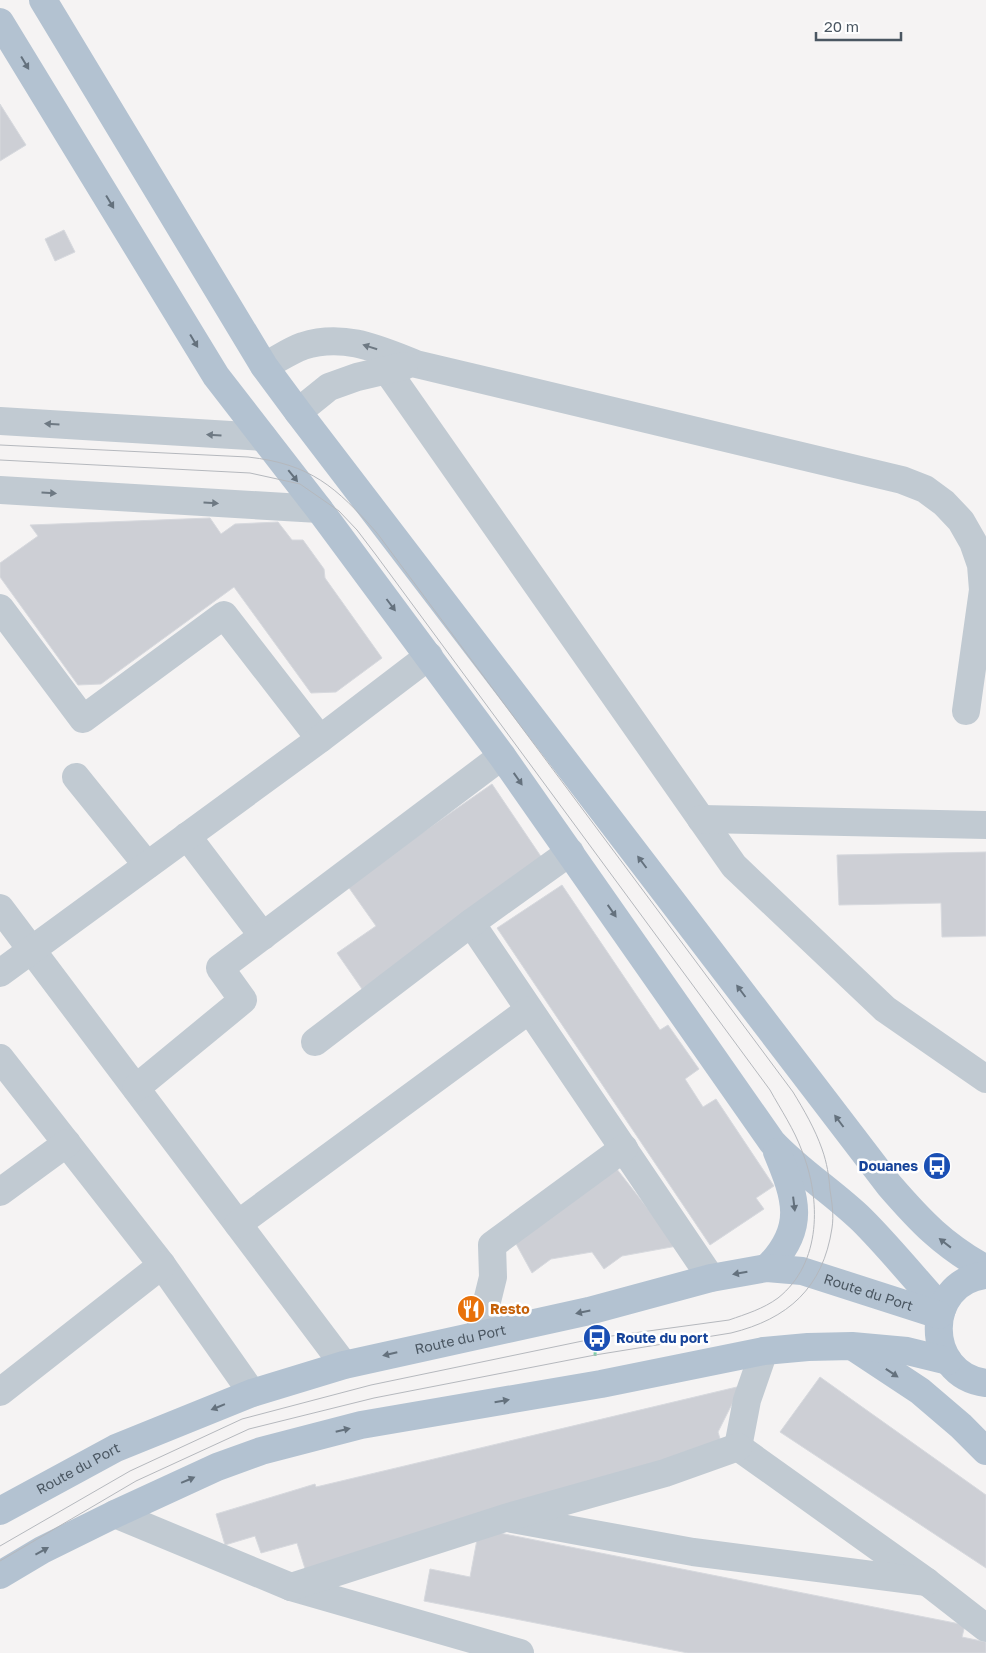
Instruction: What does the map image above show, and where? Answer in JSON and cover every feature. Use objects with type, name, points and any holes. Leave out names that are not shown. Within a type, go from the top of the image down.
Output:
[{"type":"main road","points":[[44,0],[264,366],[298,412],[884,1177],[918,1219],[930,1230],[965,1258],[986,1270]]},
{"type":"main road","points":[[0,22],[216,376],[320,509],[502,756],[772,1142],[788,1160],[830,1191],[862,1220],[940,1312]]},
{"type":"main road","points":[[263,437],[298,412]]},
{"type":"main road","points":[[768,1268],[786,1246],[795,1217],[790,1183],[772,1142]]},
{"type":"main road","name":"Route du Port","points":[[0,1511],[116,1448],[252,1393],[344,1365],[589,1311],[712,1278],[768,1268],[802,1271],[940,1312]]},
{"type":"main road","points":[[971,1378],[940,1346],[938,1331],[940,1312],[950,1294],[963,1283],[978,1276],[986,1275]]},
{"type":"main road","points":[[0,1575],[42,1550],[217,1467],[260,1451],[361,1425],[601,1384],[764,1351],[808,1347],[852,1346],[907,1352],[971,1378]]},
{"type":"main road","points":[[852,1346],[920,1391],[961,1426],[986,1451]]},
{"type":"main road","points":[[961,1426],[956,1394],[971,1378]]},
{"type":"street","points":[[264,366],[302,347],[326,342],[344,341],[370,346],[416,364],[902,480],[925,489],[944,503],[961,521],[973,542],[981,566],[983,590],[966,711]]},
{"type":"street","points":[[298,412],[329,387],[386,369],[416,364]]},
{"type":"street","points":[[386,369],[734,866],[885,1009],[986,1079]]},
{"type":"street","points":[[0,421],[263,437]]},
{"type":"street","points":[[0,490],[320,509]]},
{"type":"street","points":[[0,608],[83,719],[224,614],[320,739]]},
{"type":"street","points":[[0,973],[320,739],[428,656]]},
{"type":"street","points":[[136,1088],[243,1000],[220,968],[502,756]]},
{"type":"street","points":[[76,777],[147,865]]},
{"type":"street","points":[[701,819],[986,825]]},
{"type":"street","points":[[188,836],[263,936]]},
{"type":"street","points":[[315,1042],[471,923],[570,852]]},
{"type":"street","points":[[0,908],[344,1365]]},
{"type":"street","points":[[471,923],[712,1278]]},
{"type":"street","points":[[238,1224],[529,1010]]},
{"type":"street","points":[[0,1058],[162,1264],[252,1393]]},
{"type":"street","points":[[0,1192],[67,1143]]},
{"type":"street","points":[[479,1334],[493,1277],[492,1245],[624,1148]]},
{"type":"street","points":[[0,1392],[162,1264]]},
{"type":"street","points":[[738,1447],[747,1400],[764,1351]]},
{"type":"street","points":[[291,1587],[505,1518],[665,1473],[738,1447]]},
{"type":"street","points":[[738,1447],[928,1582],[986,1628]]},
{"type":"street","points":[[115,1514],[291,1587],[520,1653]]},
{"type":"street","points":[[505,1518],[693,1552],[928,1582]]},
{"type":"building","points":[[0,104],[26,145],[0,161]]},
{"type":"building","points":[[64,230],[75,252],[55,261],[45,239]]},
{"type":"building","points":[[210,518],[221,534],[235,524],[278,522],[292,540],[303,540],[324,569],[325,578],[382,658],[336,692],[311,693],[234,587],[101,684],[78,685],[0,577],[0,563],[38,536],[30,525]]},
{"type":"building","points":[[492,784],[544,861],[362,989],[337,953],[376,926],[347,885]]},
{"type":"building","points":[[986,852],[986,936],[942,937],[941,903],[839,905],[837,855]]},
{"type":"building","points":[[562,885],[660,1030],[668,1025],[699,1069],[685,1079],[703,1107],[716,1099],[774,1186],[756,1198],[764,1209],[710,1245],[497,928]]},
{"type":"building","points":[[616,1168],[677,1246],[622,1256],[604,1269],[592,1252],[551,1259],[532,1273],[515,1242]]},
{"type":"building","points":[[820,1377],[986,1495],[986,1568],[780,1432]]},
{"type":"building","points":[[741,1386],[718,1432],[723,1449],[307,1575],[297,1543],[261,1553],[255,1536],[225,1545],[216,1514],[315,1484],[316,1487]]},
{"type":"building","points":[[479,1529],[965,1625],[962,1637],[986,1642],[986,1653],[688,1653],[424,1601],[430,1569],[470,1577]]},
{"type":"tram line","points":[[0,445],[248,457],[270,460],[289,465],[321,480],[348,503],[377,533],[793,1092],[813,1127],[824,1154],[833,1218],[827,1249],[820,1268],[811,1284],[800,1298],[786,1309],[770,1319],[751,1327],[731,1333],[595,1355],[374,1398],[249,1429],[136,1481],[0,1561]]},
{"type":"tram line","points":[[0,460],[250,473],[300,484],[339,511],[357,530],[376,555],[770,1090],[802,1151],[812,1189],[814,1209],[814,1229],[810,1249],[803,1267],[792,1284],[778,1298],[754,1311],[729,1320],[597,1338],[371,1385],[242,1419],[130,1471],[0,1546]]},
{"type":"place","name":"Douanes","points":[[937,1166]]},
{"type":"place","name":"Resto","points":[[471,1309]]},
{"type":"place","name":"Route du port","points":[[597,1338]]}]
